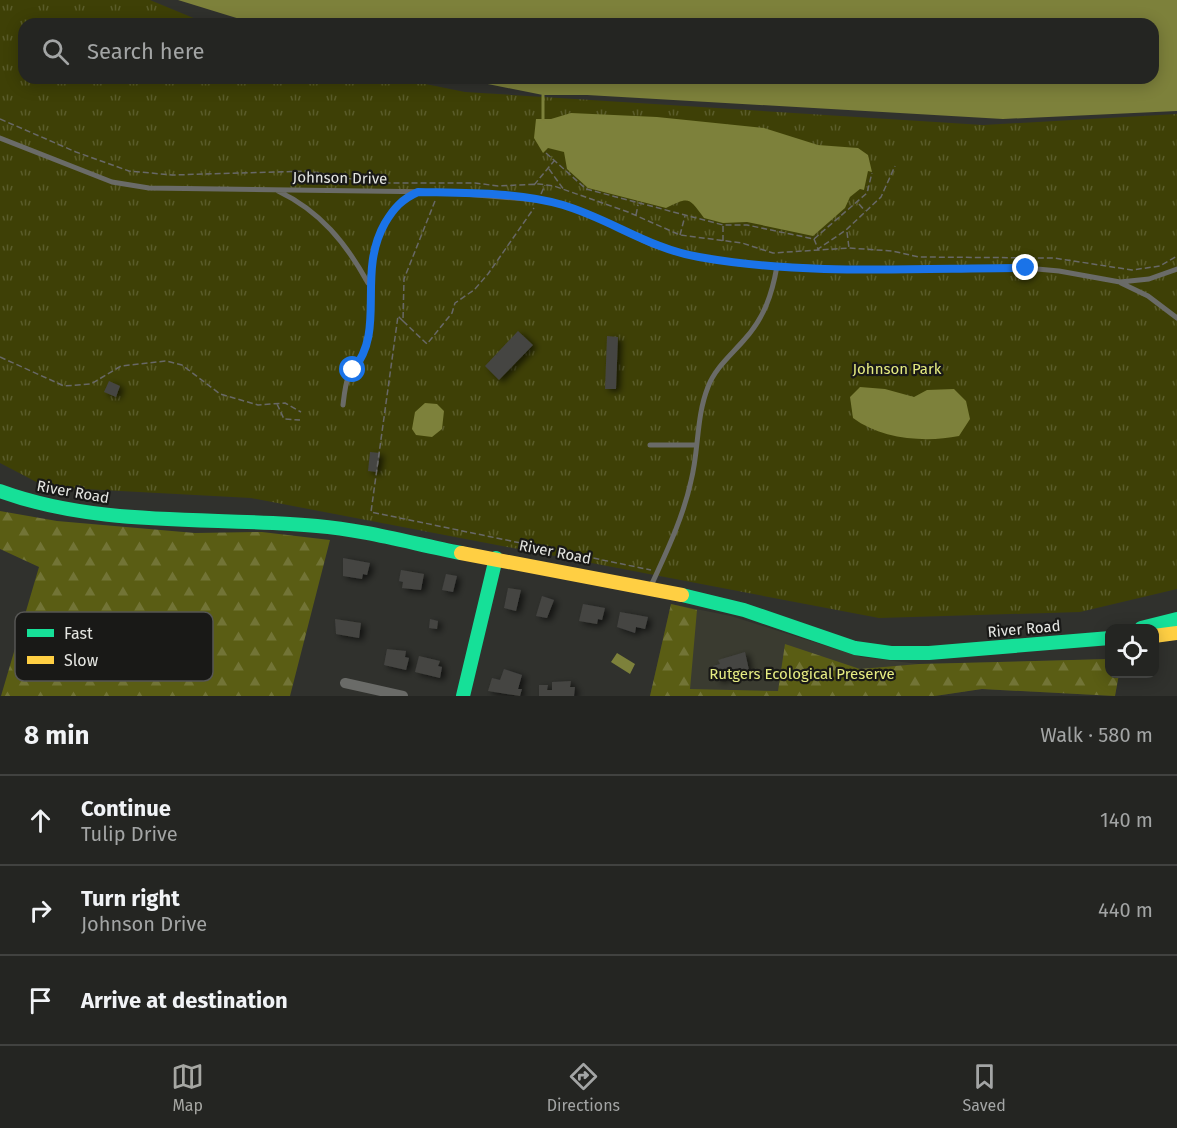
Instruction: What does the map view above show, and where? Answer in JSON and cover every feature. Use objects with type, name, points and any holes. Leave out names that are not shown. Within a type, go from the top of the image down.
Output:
[{"type":"street","name":"River Road","points":[[0,491],[27,501],[80,513],[290,522],[496,558],[650,588],[744,610],[855,648],[891,653],[929,653],[1105,638]]},
{"type":"street","points":[[463,696],[496,558]]},
{"type":"street","points":[[1159,624],[1177,620]]},
{"type":"street","points":[[1159,635],[1177,633]]},
{"type":"street","points":[[345,683],[403,696]]},
{"type":"lane","name":"Johnson Drive","points":[[0,138],[112,182],[171,190],[439,192],[538,200],[564,205],[653,245],[696,257],[777,266],[865,270],[1026,268],[1059,271],[1120,282],[1149,279],[1177,269]]},
{"type":"lane","points":[[275,190],[308,208],[326,223],[356,261],[369,284]]},
{"type":"lane","points":[[344,405],[347,380],[362,360],[366,347],[370,327],[371,260],[378,236],[401,201],[418,192]]},
{"type":"lane","points":[[650,588],[682,514],[692,479],[708,385],[723,362],[746,339],[765,312],[777,266]]},
{"type":"lane","points":[[1120,282],[1148,296],[1176,315]]},
{"type":"lane","points":[[650,445],[696,446]]},
{"type":"path","points":[[546,153],[586,189],[723,225],[747,225],[814,239]]},
{"type":"path","points":[[534,185],[554,160]]},
{"type":"path","points":[[814,239],[818,249],[846,230],[866,212],[881,197],[895,166]]},
{"type":"path","points":[[549,168],[565,190]]},
{"type":"path","points":[[814,239],[867,193],[872,173]]},
{"type":"path","points":[[403,321],[404,279],[444,183]]},
{"type":"path","points":[[541,194],[545,185]]},
{"type":"path","points":[[858,203],[866,212]]},
{"type":"path","points":[[535,204],[488,274],[474,290],[455,303],[452,313],[427,344],[398,316],[380,463],[371,512],[658,571]]},
{"type":"path","points":[[636,216],[639,204]]},
{"type":"path","points":[[680,236],[685,216]]},
{"type":"path","points":[[723,225],[723,242]]},
{"type":"path","points":[[846,230],[849,249]]},
{"type":"path","points":[[0,357],[64,386],[91,384],[121,366],[166,361],[182,364],[220,394],[245,403],[291,405],[301,412]]},
{"type":"path","points":[[276,403],[284,419],[300,420]]},
{"type":"shaded area","points":[[178,0],[1177,0],[1177,111],[1003,119],[587,95],[543,95],[488,84],[1159,84],[1159,18],[236,18]]},
{"type":"shaded area","points":[[571,113],[657,117],[764,128],[818,145],[858,148],[868,155],[872,172],[868,171],[864,190],[860,189],[850,197],[845,208],[813,236],[747,222],[723,223],[704,218],[688,201],[666,208],[588,188],[567,169],[564,152],[548,148],[543,153],[534,138],[536,119],[551,119]]},
{"type":"shaded area","points":[[860,387],[885,389],[914,397],[927,390],[954,389],[966,401],[970,419],[959,436],[918,439],[890,435],[853,418],[850,397]]},
{"type":"shaded area","points":[[425,403],[437,404],[444,411],[442,429],[432,437],[416,435],[412,429],[415,412]]},
{"type":"shaded area","name":"Rutgers Ecological Preserve","points":[[671,604],[731,616],[861,657],[919,664],[1105,659],[1105,678],[1118,678],[1115,696],[982,689],[935,696],[650,696]]},
{"type":"shaded area","points":[[617,653],[635,664],[630,674],[611,662]]},
{"type":"green space","name":"Johnson Park","points":[[0,0],[150,0],[194,18],[18,18],[18,84],[426,84],[465,92],[983,125],[1177,114],[1177,589],[1080,612],[879,618],[251,498],[46,487],[0,463]]},
{"type":"green space","points":[[0,511],[57,521],[195,533],[262,532],[330,540],[290,696],[1,696],[15,648],[15,681],[213,681],[213,612],[26,612],[39,567],[0,549]]},
{"type":"green space","name":"Rutgers Ecological Preserve","points":[[671,604],[697,610],[690,689],[778,691],[785,644],[860,669],[919,664],[1105,659],[1105,678],[1118,678],[1115,696],[982,689],[935,696],[650,696]]},
{"type":"building","points":[[518,331],[533,345],[499,380],[485,366]]},
{"type":"building","points":[[607,336],[618,337],[616,389],[605,389]]},
{"type":"building","points":[[109,381],[120,386],[116,397],[104,392]]},
{"type":"building","points":[[370,452],[380,453],[377,472],[368,471]]},
{"type":"building","points":[[343,558],[370,563],[367,575],[363,574],[362,579],[343,576]]},
{"type":"building","points":[[401,570],[424,574],[421,590],[402,588],[403,582],[399,581]]},
{"type":"building","points":[[446,574],[457,576],[453,592],[442,590]]},
{"type":"building","points":[[508,588],[521,590],[516,611],[504,608]]},
{"type":"building","points":[[542,596],[554,600],[547,618],[536,616]]},
{"type":"building","points":[[583,604],[605,608],[602,620],[598,619],[597,624],[579,621]]},
{"type":"building","points":[[620,612],[648,617],[645,629],[636,627],[635,633],[617,627]]},
{"type":"building","points":[[335,619],[361,623],[359,638],[336,634]]},
{"type":"building","points":[[430,619],[438,621],[437,629],[429,628]]},
{"type":"building","points":[[387,649],[406,651],[405,657],[409,658],[406,670],[384,665]]},
{"type":"building","points":[[745,652],[749,670],[718,681],[713,666],[720,664],[718,660]]},
{"type":"building","points":[[419,656],[440,661],[438,666],[442,667],[440,678],[415,672]]},
{"type":"building","points":[[504,669],[522,675],[518,689],[522,689],[520,696],[488,691],[492,678],[500,680]]},
{"type":"building","points":[[571,681],[570,687],[575,687],[574,696],[539,696],[539,685],[548,685],[547,690],[552,690],[552,682]]},
{"type":"waterway","points":[[543,95],[543,119]]},
{"type":"traffic: fast","points":[[0,491],[38,503],[77,511],[157,519],[277,523],[335,528],[461,553]]},
{"type":"traffic: fast","points":[[463,696],[496,558]]},
{"type":"traffic: fast","points":[[682,595],[744,610],[855,648],[891,653],[929,653],[1105,638]]},
{"type":"traffic: fast","points":[[1157,624],[1177,619]]},
{"type":"traffic: slow","points":[[461,553],[682,595]]},
{"type":"traffic: slow","points":[[1159,635],[1177,633]]},
{"type":"route","points":[[353,370],[362,360],[370,327],[371,260],[378,236],[395,207],[418,192],[538,200],[564,205],[653,245],[696,257],[740,264],[865,270],[1026,268]]}]
